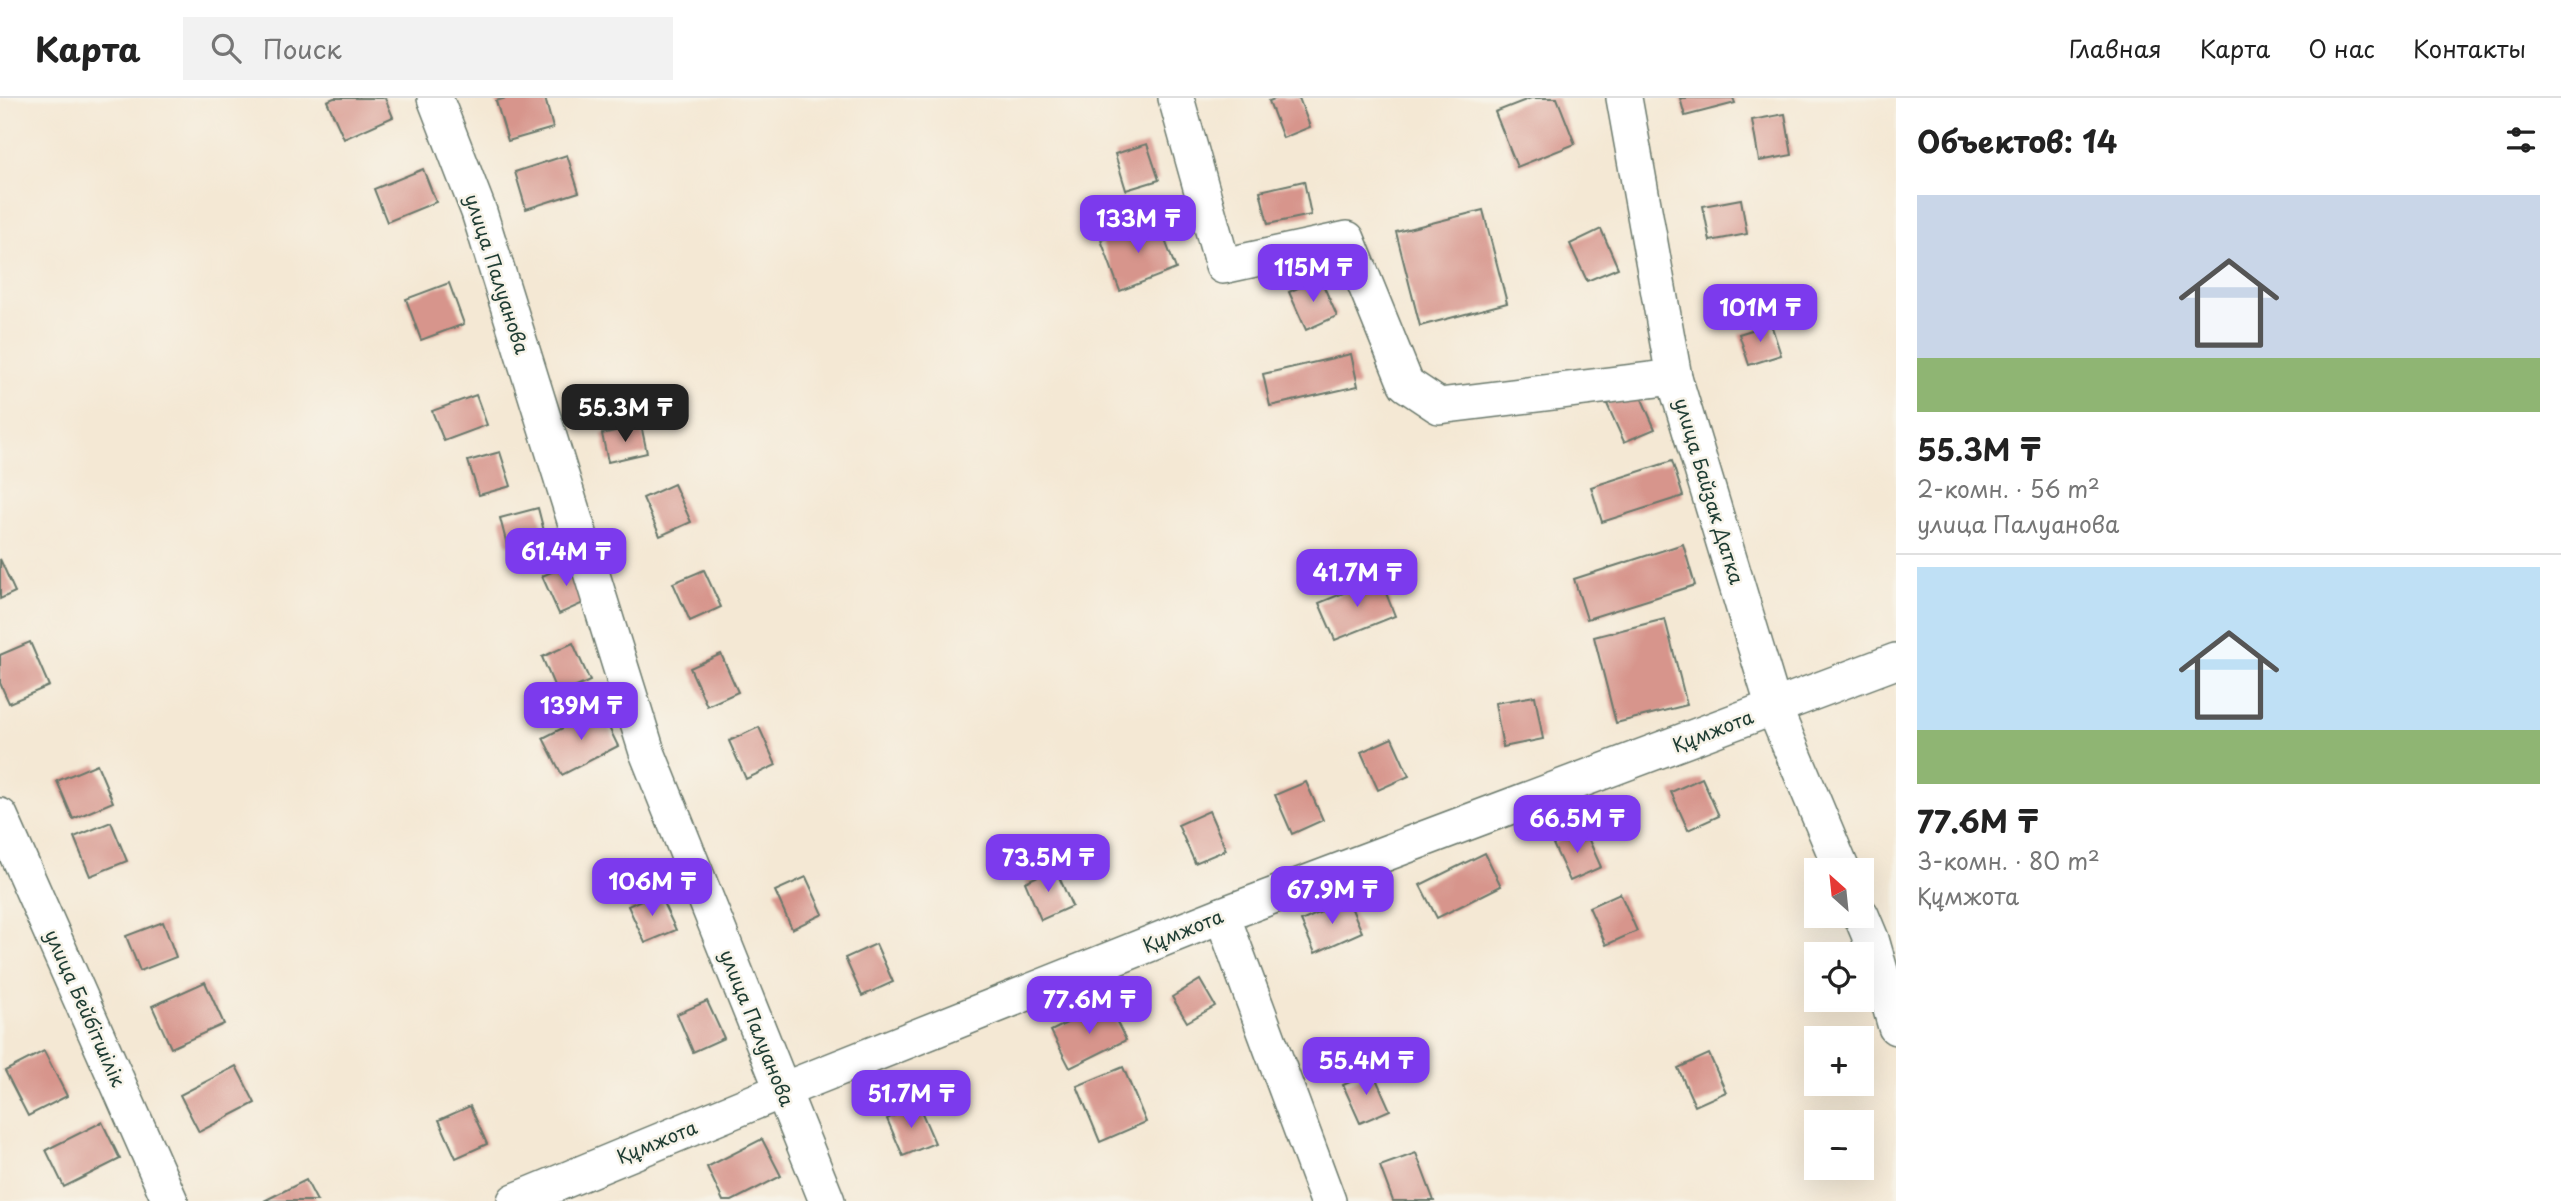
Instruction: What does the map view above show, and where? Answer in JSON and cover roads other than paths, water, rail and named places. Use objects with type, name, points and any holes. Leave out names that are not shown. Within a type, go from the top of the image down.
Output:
[{"type":"street","name":"улица Палуанова","points":[[435,98],[479,212],[647,752],[827,1201]]},
{"type":"street","points":[[1176,98],[1223,266],[1347,239],[1406,384],[1438,407],[1674,377]]},
{"type":"street","name":"улица Байзак Датка","points":[[1624,98],[1674,377],[1774,708],[1837,858]]},
{"type":"street","name":"Құмжота","points":[[515,1201],[781,1091],[1222,915],[1896,661]]},
{"type":"street","name":"улица Бейбітшілік","points":[[0,816],[170,1201]]},
{"type":"street","points":[[1222,915],[1328,1201]]},
{"type":"street","points":[[1866,928],[1896,1027]]}]
